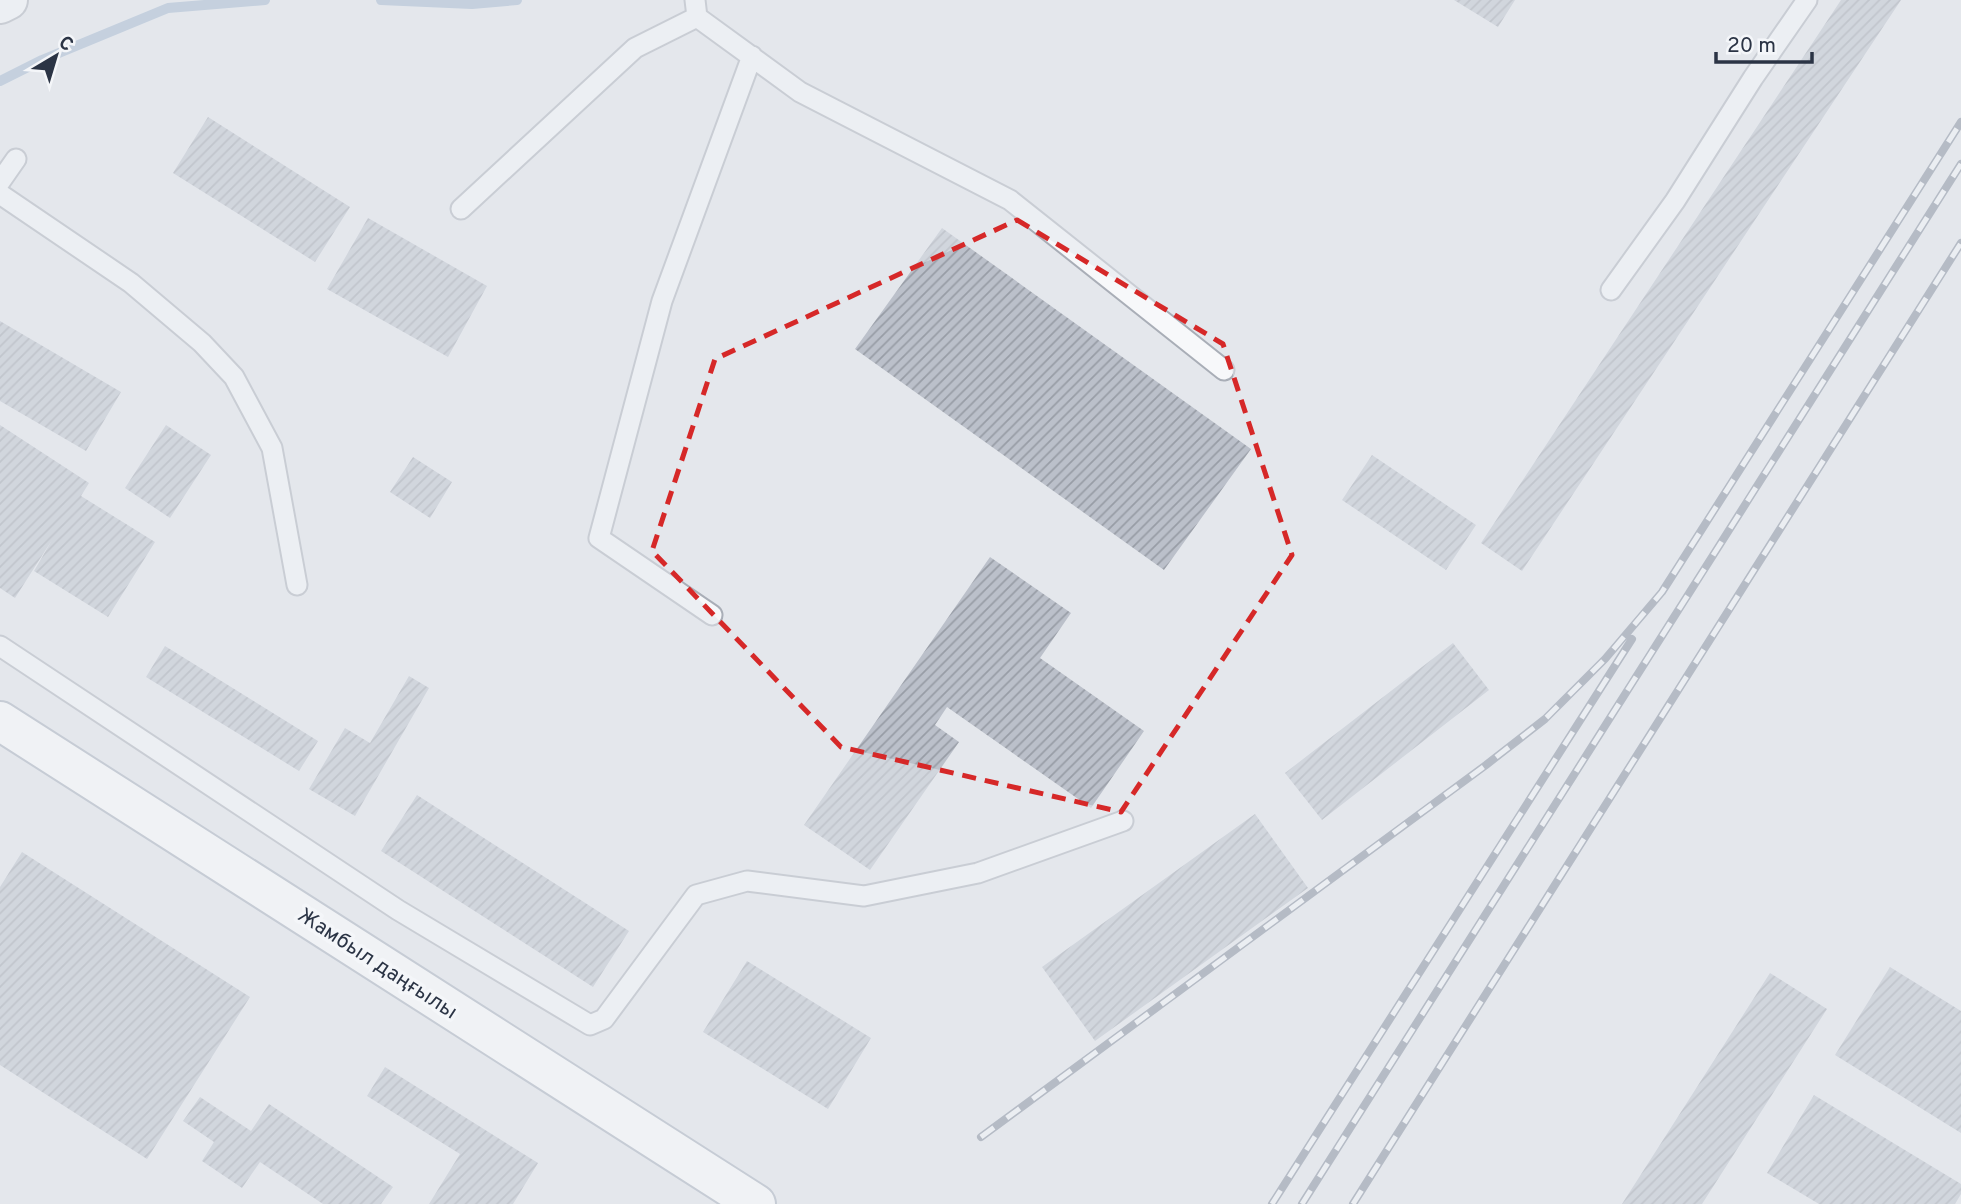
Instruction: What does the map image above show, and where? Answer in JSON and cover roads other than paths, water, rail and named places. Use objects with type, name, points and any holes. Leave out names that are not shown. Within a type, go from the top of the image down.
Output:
[{"type":"main road","name":"Жамбыл даңғылы","points":[[0,722],[756,1204]]},
{"type":"street","points":[[0,4],[8,0]]},
{"type":"lane","points":[[1611,290],[1675,201],[1752,78],[1807,0]]},
{"type":"lane","points":[[461,209],[635,48],[696,8],[752,56],[800,92],[1010,200],[1224,370]]},
{"type":"lane","points":[[712,615],[599,538],[663,301],[752,56]]},
{"type":"lane","points":[[0,182],[16,159]]},
{"type":"lane","points":[[0,194],[131,283],[202,343],[234,377],[272,448],[298,584]]},
{"type":"lane","points":[[0,646],[398,910],[590,1025],[604,1019],[696,895],[747,881],[864,896],[978,873],[1123,821]]},
{"type":"waterway","points":[[0,81],[42,60],[168,8],[265,0]]},
{"type":"waterway","points":[[381,0],[472,4],[517,0]]},
{"type":"railway","points":[[981,1137],[1486,765],[1545,719],[1605,659],[1662,592],[1961,122]]},
{"type":"railway","points":[[1302,1204],[1961,164]]},
{"type":"railway","points":[[1353,1204],[1961,243]]},
{"type":"railway","points":[[1272,1204],[1632,639]]}]
